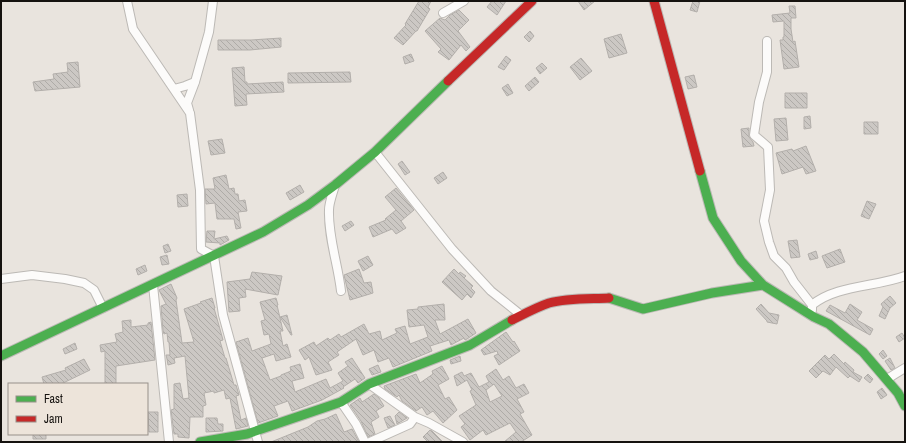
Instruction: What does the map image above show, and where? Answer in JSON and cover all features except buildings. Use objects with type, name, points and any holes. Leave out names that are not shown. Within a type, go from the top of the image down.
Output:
[{"type":"street","points":[[127,1],[133,29],[190,113]]},
{"type":"street","points":[[213,1],[209,32],[195,82],[187,103],[190,113],[200,190],[201,249],[214,256]]},
{"type":"street","points":[[443,13],[464,1]]},
{"type":"street","points":[[1,356],[263,232],[308,205],[335,186],[375,152],[532,1]]},
{"type":"street","points":[[654,1],[713,218],[741,261],[763,285],[814,317],[830,324],[863,352],[898,393],[905,406]]},
{"type":"street","points":[[767,41],[767,72],[759,102],[754,135],[768,147],[770,190],[764,221],[774,256],[786,268],[794,282],[812,305],[814,317]]},
{"type":"street","points":[[174,89],[195,82]]},
{"type":"street","points":[[375,152],[452,249],[491,291],[521,315]]},
{"type":"street","points":[[335,186],[329,208],[330,231],[341,291]]},
{"type":"street","points":[[214,256],[222,315],[258,442]]},
{"type":"street","points":[[1,279],[32,275],[84,283],[94,290],[103,308]]},
{"type":"street","points":[[812,305],[821,298],[857,287],[905,276]]},
{"type":"street","points":[[153,285],[169,442]]},
{"type":"street","points":[[200,442],[255,432],[341,402],[369,384],[470,344],[521,315],[550,303],[581,299],[612,298],[643,309],[712,293],[763,285]]},
{"type":"street","points":[[887,379],[905,368]]},
{"type":"street","points":[[369,384],[415,417],[463,442]]},
{"type":"street","points":[[341,402],[356,424],[365,442]]},
{"type":"street","points":[[370,442],[410,424],[415,417]]},
{"type":"traffic: fast","points":[[1,356],[263,232],[308,205],[375,152],[448,81]]},
{"type":"traffic: fast","points":[[700,171],[713,218],[741,261],[763,285],[814,317],[829,324],[863,352],[898,393],[905,406]]},
{"type":"traffic: fast","points":[[609,298],[643,309],[712,293],[763,285]]},
{"type":"traffic: fast","points":[[200,442],[247,434],[341,402],[369,384],[470,345],[512,320]]},
{"type":"traffic: jam","points":[[448,81],[532,1]]},
{"type":"traffic: jam","points":[[654,1],[700,171]]},
{"type":"traffic: jam","points":[[512,320],[540,306],[556,301],[609,298]]}]
